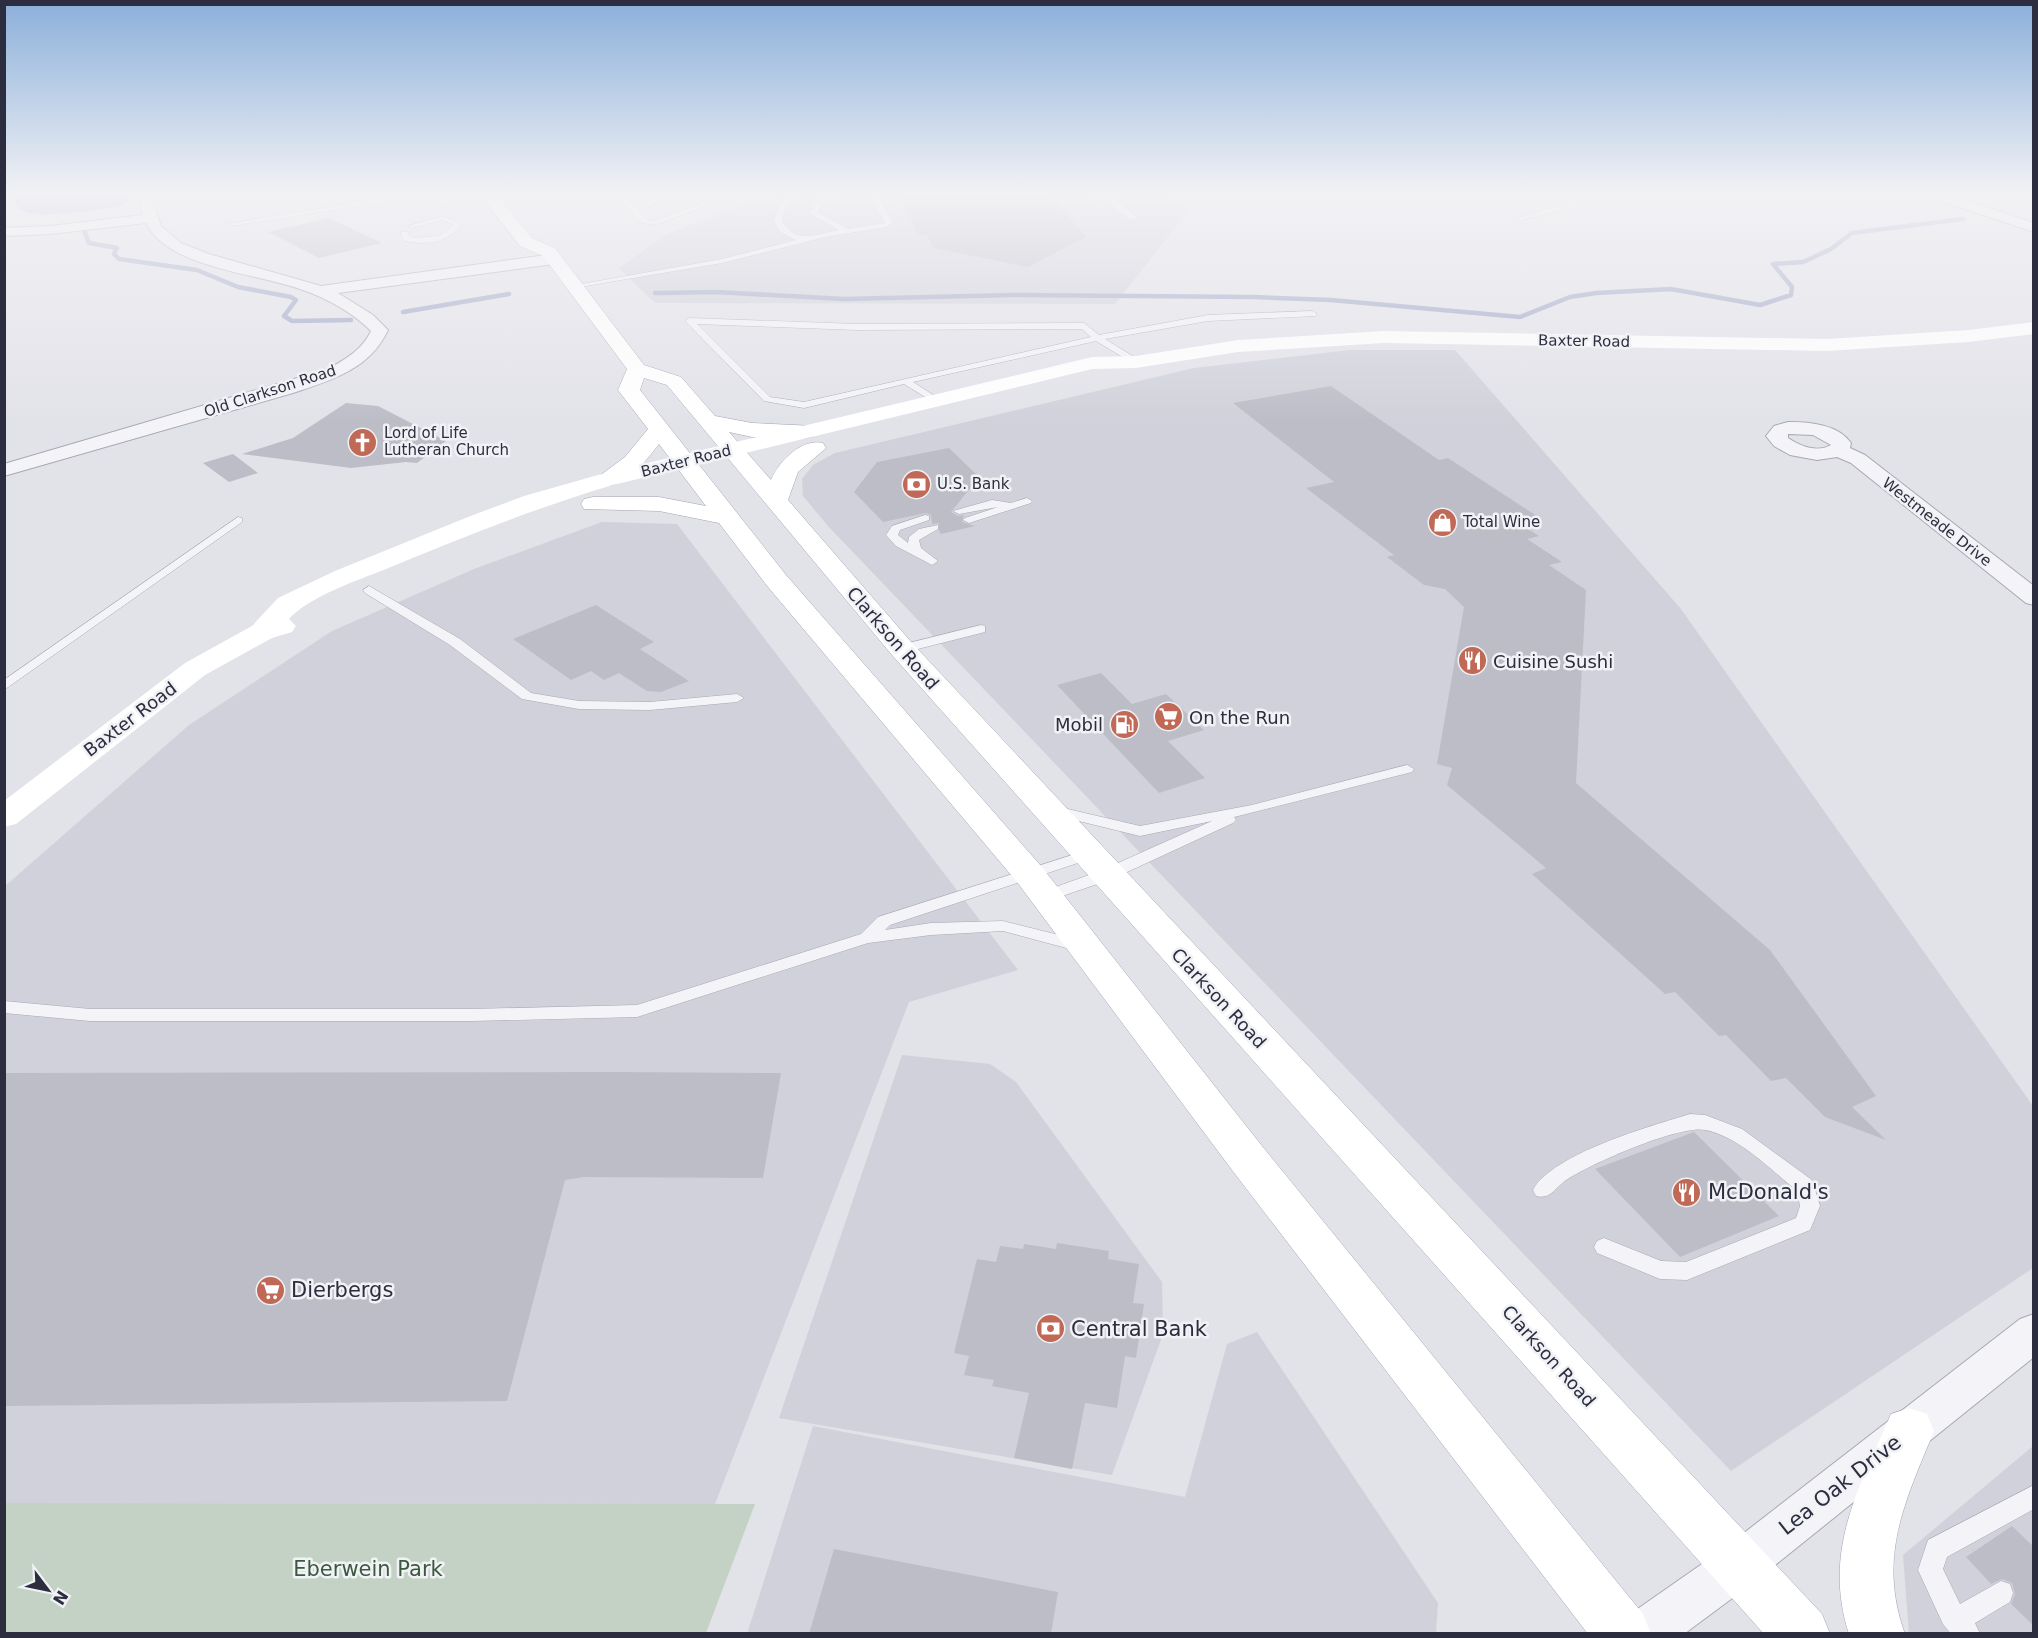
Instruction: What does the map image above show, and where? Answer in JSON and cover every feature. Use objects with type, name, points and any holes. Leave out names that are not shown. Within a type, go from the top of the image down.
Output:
[{"type":"main road","points":[[564,268],[574,286],[637,369],[629,390],[726,517],[812,624],[1037,886],[1623,1634]]},
{"type":"main road","name":"Baxter Road","points":[[811,439],[935,400],[1092,363],[1136,362],[1238,346],[1384,337],[1827,345],[1968,336],[2034,328]]},
{"type":"main road","name":"Baxter Road","points":[[262,632],[288,604],[344,577],[533,501],[606,480],[689,469],[811,439],[1106,376],[1136,362]]},
{"type":"main road","name":"Clarkson Road","points":[[637,369],[674,381],[902,650],[1802,1634]]},
{"type":"main road","points":[[708,421],[811,439],[787,469],[776,501]]},
{"type":"main road","points":[[606,480],[633,462],[659,429]]},
{"type":"main road","name":"Baxter Road","points":[[4,817],[195,669],[262,632],[315,616],[369,590],[490,539],[689,469]]},
{"type":"main road","points":[[593,504],[659,504],[726,517]]},
{"type":"main road","points":[[1877,1634],[1870,1618],[1864,1573],[1872,1521],[1910,1431]]},
{"type":"street","name":"Old Clarkson Road","points":[[4,470],[286,389],[334,373],[359,358],[373,345],[380,330],[356,308],[318,291],[243,268]]},
{"type":"street","points":[[318,291],[444,268]]},
{"type":"street","name":"Westmeade Drive","points":[[1838,450],[1858,459],[2034,598]]},
{"type":"street","name":"Lea Oak Drive","points":[[1643,1634],[1738,1566],[2034,1332]]},
{"type":"lane","points":[[574,286],[678,268]]},
{"type":"lane","points":[[1136,362],[1097,338],[1084,326],[857,327],[689,321],[768,399],[804,405],[1097,338],[1208,318],[1313,314]]},
{"type":"lane","points":[[905,381],[935,400]]},
{"type":"lane","points":[[969,520],[1027,501]]},
{"type":"lane","points":[[959,511],[992,503],[1015,504]]},
{"type":"lane","points":[[925,518],[896,528],[892,535],[900,544],[916,550],[932,561]]},
{"type":"lane","points":[[4,686],[238,520]]},
{"type":"lane","points":[[916,550],[913,539],[934,527]]},
{"type":"lane","points":[[369,590],[455,642],[527,696],[579,705],[650,706],[737,698]]},
{"type":"lane","points":[[902,650],[981,629]]},
{"type":"lane","points":[[1046,809],[1140,831],[1252,809],[1407,769]]},
{"type":"lane","points":[[867,938],[884,921],[1037,886],[1252,809]]},
{"type":"lane","points":[[1037,886],[1097,865]]},
{"type":"lane","points":[[4,1007],[90,1015],[472,1015],[637,1011],[867,938],[931,929],[1002,926],[1084,947]]},
{"type":"lane","points":[[1543,1190],[1546,1183],[1565,1168],[1690,1121],[1707,1120],[1726,1128],[1805,1186],[1810,1197],[1811,1213],[1803,1224],[1687,1271],[1660,1270],[1604,1247]]},
{"type":"lane","points":[[2001,1593],[1962,1627],[1930,1570],[1937,1548],[2034,1496]]},
{"type":"shaded area","points":[[619,268],[1143,268],[1115,304],[655,303]]},
{"type":"shaded area","points":[[1350,350],[1455,350],[1681,609],[2033,1106],[2033,1268],[1731,1471],[828,526],[803,496],[802,479],[813,465],[835,453],[1194,368]]},
{"type":"shaded area","points":[[602,522],[677,524],[1018,970],[909,1002],[715,1504],[5,1503],[4,887],[189,725],[332,631],[474,569]]},
{"type":"shaded area","points":[[902,1055],[990,1064],[1016,1082],[1162,1282],[1163,1334],[1112,1475],[779,1418]]},
{"type":"shaded area","points":[[1257,1332],[1438,1603],[1436,1634],[747,1634],[813,1426],[1185,1497],[1227,1344]]},
{"type":"shaded area","points":[[2033,1446],[2033,1633],[1909,1633],[1903,1555]]},
{"type":"green space","name":"Eberwein Park","points":[[5,1503],[755,1504],[706,1633],[5,1634]]},
{"type":"building","points":[[1331,386],[1439,460],[1448,458],[1543,520],[1522,525],[1539,536],[1527,539],[1562,562],[1549,565],[1586,590],[1576,783],[1770,950],[1876,1096],[1852,1107],[1886,1140],[1825,1117],[1786,1078],[1771,1081],[1726,1035],[1719,1036],[1675,992],[1665,994],[1532,874],[1546,868],[1447,785],[1452,768],[1437,764],[1464,607],[1445,589],[1424,585],[1387,557],[1394,555],[1306,488],[1334,482],[1233,403]]},
{"type":"building","name":"Lord of Life Lutheran Church","points":[[346,403],[378,406],[446,441],[417,463],[406,462],[351,468],[242,454],[293,438]]},
{"type":"building","name":"U.S. Bank","points":[[949,448],[979,477],[951,512],[958,516],[964,515],[962,522],[975,526],[941,534],[939,523],[932,524],[931,515],[926,513],[883,522],[854,492],[877,462]]},
{"type":"building","points":[[233,454],[258,473],[229,482],[203,463]]},
{"type":"building","points":[[596,605],[654,642],[640,649],[689,681],[661,692],[647,691],[619,673],[604,680],[591,671],[571,680],[513,639]]},
{"type":"building","points":[[1101,673],[1132,704],[1166,694],[1204,730],[1168,741],[1205,778],[1159,793],[1057,685]]},
{"type":"building","name":"Dierbergs","points":[[4,1073],[781,1073],[763,1178],[584,1177],[565,1180],[507,1401],[4,1406]]},
{"type":"building","name":"McDonald's","points":[[1694,1132],[1779,1216],[1680,1257],[1595,1169]]},
{"type":"building","name":"Central Bank","points":[[1057,1243],[1109,1251],[1108,1259],[1139,1264],[1133,1303],[1144,1304],[1136,1358],[1125,1356],[1117,1408],[1085,1403],[1072,1469],[1014,1458],[1029,1393],[992,1386],[994,1380],[964,1375],[969,1356],[954,1353],[977,1259],[996,1262],[1000,1246],[1023,1249],[1024,1244],[1056,1249]]},
{"type":"building","points":[[2012,1526],[2034,1547],[2034,1626],[2011,1604],[2015,1594],[2012,1583],[2002,1579],[1991,1584],[1966,1557]]},
{"type":"building","points":[[834,1549],[1058,1592],[1051,1634],[809,1634]]},
{"type":"waterway","points":[[186,268],[197,270],[238,287],[291,297],[296,300],[284,316],[292,321],[351,320]]},
{"type":"waterway","points":[[655,293],[716,292],[844,299],[1013,295],[1253,297],[1331,300],[1520,317],[1570,297],[1596,293],[1671,289],[1760,305],[1791,295],[1792,287],[1777,268]]},
{"type":"waterway","points":[[403,312],[509,294]]},
{"type":"place","name":"Lord of Life Lutheran Church","points":[[363,442]]},
{"type":"place","name":"U.S. Bank","points":[[916,484]]},
{"type":"place","name":"Total Wine","points":[[1442,522]]},
{"type":"place","name":"Cuisine Sushi","points":[[1472,661]]},
{"type":"place","name":"On the Run","points":[[1168,717]]},
{"type":"place","name":"Mobil","points":[[1124,724]]},
{"type":"place","name":"McDonald's","points":[[1687,1192]]},
{"type":"place","name":"Dierbergs","points":[[270,1290]]},
{"type":"place","name":"Central Bank","points":[[1050,1329]]}]
